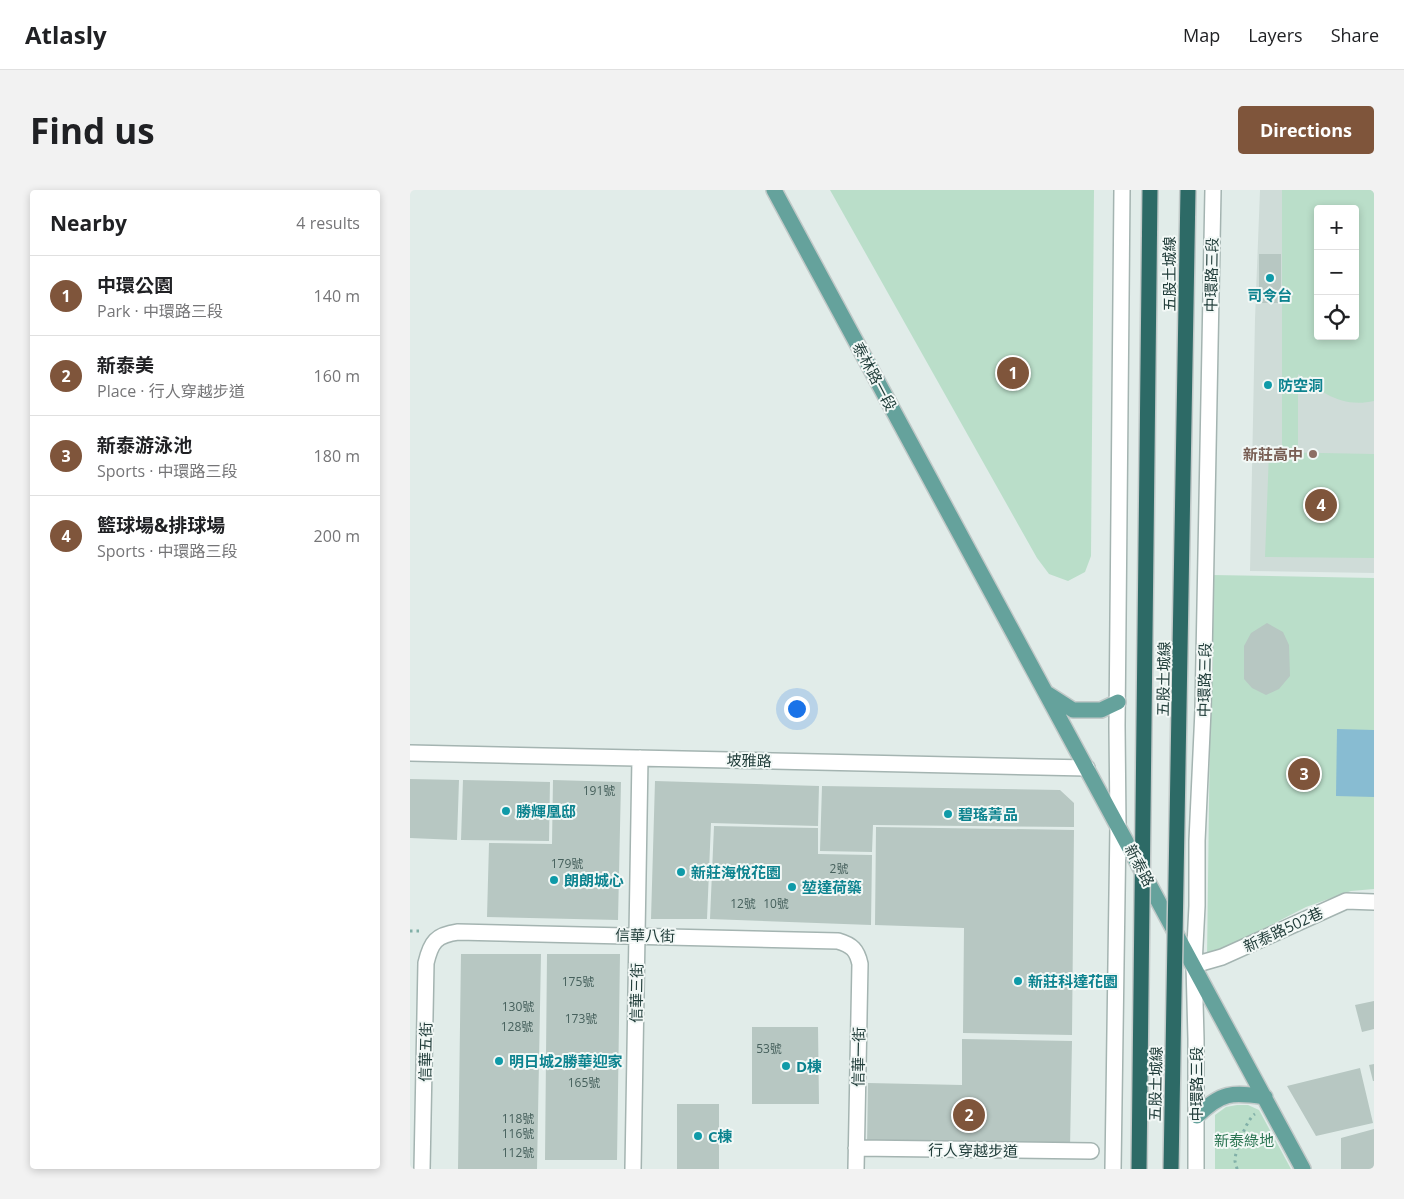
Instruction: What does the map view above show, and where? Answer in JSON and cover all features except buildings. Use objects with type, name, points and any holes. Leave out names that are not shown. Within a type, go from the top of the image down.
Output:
[{"type":"highway","name":"五股土城線","points":[[1140,1169],[1150,190]]},
{"type":"highway","name":"五股土城線","points":[[1171,1169],[1188,190]]},
{"type":"main road","name":"泰林路一段","points":[[774,190],[976,562]]},
{"type":"main road","name":"新泰路","points":[[976,562],[1304,1169]]},
{"type":"main road","points":[[1046,693],[1073,710],[1101,710],[1118,702]]},
{"type":"main road","points":[[1197,1116],[1208,1105],[1222,1097],[1244,1094],[1265,1097]]},
{"type":"street","points":[[1113,1169],[1118,826],[1122,190]]},
{"type":"street","name":"中環路三段","points":[[1196,1169],[1197,1116],[1194,965],[1203,700],[1212,190]]},
{"type":"street","name":"坡雅路","points":[[410,753],[1087,768]]},
{"type":"street","name":"信華三街","points":[[634,1169],[640,758]]},
{"type":"street","name":"新泰路502巷","points":[[1194,965],[1222,957],[1346,901],[1374,902]]},
{"type":"street","name":"信華八街","points":[[436,938],[446,933],[458,932],[637,935],[838,940],[853,947]]},
{"type":"street","name":"信華五街","points":[[422,1169],[426,963],[436,938]]},
{"type":"street","name":"信華一街","points":[[853,947],[860,964],[856,1169]]},
{"type":"street","name":"行人穿越步道","points":[[856,1148],[1090,1151]]},
{"type":"path","points":[[1237,1169],[1235,1161],[1241,1137],[1254,1113]]},
{"type":"shaded area","name":"新莊高中","points":[[1260,190],[1374,190],[1374,573],[1250,571],[1255,319]]},
{"type":"green space","points":[[830,190],[1094,190],[1091,556],[1085,572],[1068,581],[1049,574],[1037,558]]},
{"type":"green space","points":[[1282,190],[1374,190],[1374,401],[1363,403],[1342,401],[1324,393],[1298,374],[1298,448],[1282,448]]},
{"type":"green space","points":[[1269,452],[1374,454],[1374,558],[1265,557]]},
{"type":"green space","points":[[1212,575],[1374,578],[1374,889],[1351,891],[1306,907],[1207,958]]},
{"type":"green space","name":"新泰綠地","points":[[1248,1105],[1259,1110],[1291,1169],[1215,1169],[1215,1115],[1226,1107]]},
{"type":"water","points":[[1337,729],[1374,730],[1374,797],[1336,796]]},
{"type":"place","name":"司令台","points":[[1270,278]]},
{"type":"place","name":"中環公園","points":[[1013,373]]},
{"type":"place","name":"防空洞","points":[[1268,385]]},
{"type":"place","name":"新莊高中","points":[[1313,454]]},
{"type":"place","name":"籃球場&排球場","points":[[1321,505]]},
{"type":"place","name":"新泰游泳池","points":[[1304,774]]},
{"type":"place","name":"勝輝凰邸","points":[[506,811]]},
{"type":"place","name":"碧瑤菁品","points":[[948,814]]},
{"type":"place","name":"新莊海悅花園","points":[[681,872]]},
{"type":"place","name":"朗朗城心","points":[[554,880]]},
{"type":"place","name":"堃達荷築","points":[[792,887]]},
{"type":"place","name":"新莊科達花園","points":[[1018,981]]},
{"type":"place","name":"明日城2勝華迎家","points":[[499,1061]]},
{"type":"place","name":"D棟","points":[[786,1066]]},
{"type":"place","name":"新泰美","points":[[969,1115]]},
{"type":"place","name":"C棟","points":[[698,1136]]}]
